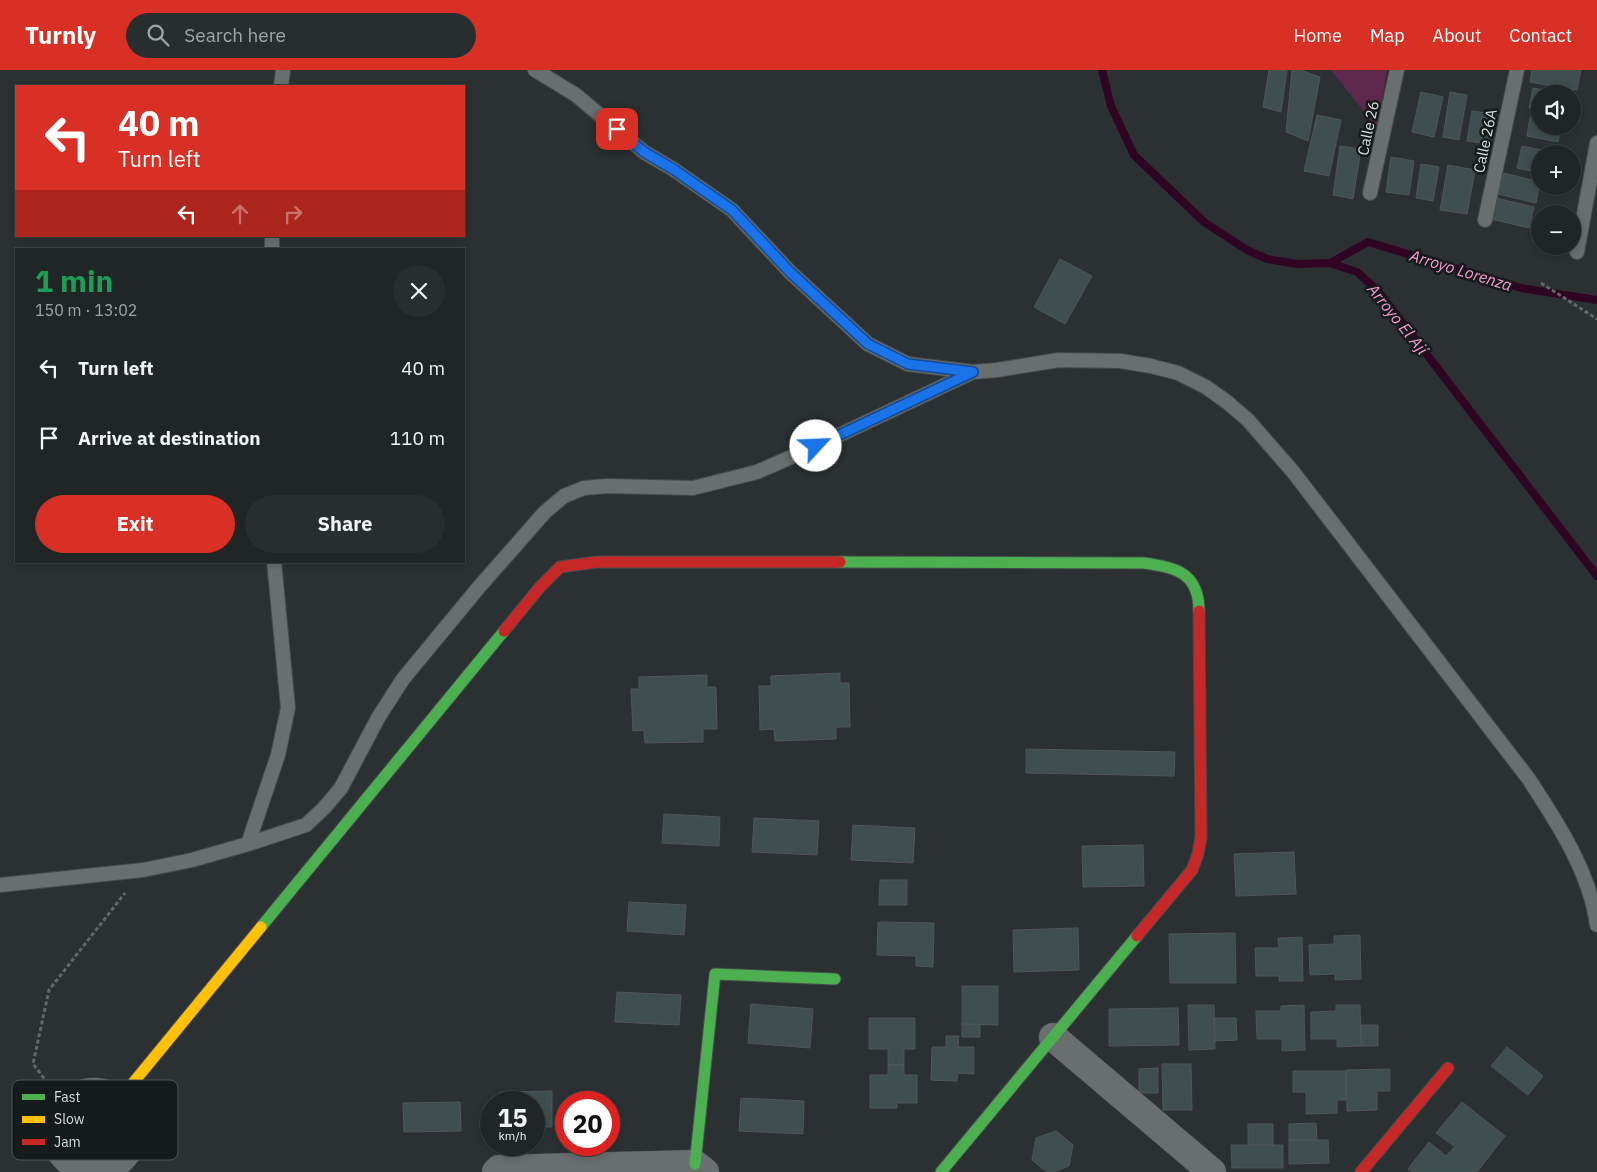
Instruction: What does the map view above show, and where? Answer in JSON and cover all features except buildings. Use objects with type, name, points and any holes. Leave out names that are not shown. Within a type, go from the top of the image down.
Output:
[{"type":"street","points":[[135,1080],[540,587],[560,567],[597,562],[1144,563],[1172,567],[1190,579],[1199,596],[1200,837],[1198,854],[1192,870],[941,1172]]},
{"type":"street","points":[[496,1172],[499,1169],[700,1168],[715,974],[835,979]]},
{"type":"street","points":[[1053,1037],[1212,1172]]},
{"type":"street","points":[[1361,1172],[1448,1068]]},
{"type":"street","points":[[72,1168],[110,1170],[120,1160]]},
{"type":"lane","points":[[281,85],[283,70]]},
{"type":"lane","points":[[535,70],[576,95],[644,152],[673,169],[732,210],[790,272],[868,344],[908,364],[973,372],[1059,360],[1120,362],[1151,366],[1178,373],[1206,387],[1227,402],[1248,420],[1294,473],[1528,778],[1548,808],[1578,863],[1588,890],[1597,925]]},
{"type":"lane","name":"Calle 26","points":[[1370,193],[1397,70]]},
{"type":"lane","name":"Calle 26A","points":[[1485,220],[1517,70]]},
{"type":"lane","points":[[1581,230],[1597,143]]},
{"type":"lane","points":[[0,885],[143,870],[192,860],[306,825],[341,788],[378,718],[404,680],[479,587],[546,512],[564,496],[584,488],[607,486],[693,488],[757,472],[973,372]]},
{"type":"lane","points":[[248,844],[278,755],[288,708],[274,563]]},
{"type":"path","points":[[1541,284],[1597,319]]},
{"type":"path","points":[[45,1080],[33,1064],[49,990],[143,870]]},
{"type":"shaded area","points":[[1331,70],[1387,70],[1377,128]]},
{"type":"waterway","name":"Arroyo El Ají","points":[[1102,70],[1111,106],[1134,155],[1204,222],[1247,250],[1267,259],[1297,264],[1330,263],[1357,272],[1378,291],[1597,576]]},
{"type":"waterway","name":"Arroyo Lorenza","points":[[1330,263],[1368,242],[1521,288],[1597,300]]},
{"type":"traffic: fast","points":[[840,562],[1144,563],[1166,567],[1184,574],[1195,588],[1199,611]]},
{"type":"traffic: fast","points":[[261,927],[504,631]]},
{"type":"traffic: fast","points":[[941,1172],[1137,936]]},
{"type":"traffic: fast","points":[[695,1164],[715,974],[835,979]]},
{"type":"traffic: slow","points":[[135,1080],[261,927]]},
{"type":"traffic: jam","points":[[504,631],[540,587],[560,567],[597,562],[840,562]]},
{"type":"traffic: jam","points":[[1137,936],[1192,870],[1198,854],[1201,837],[1199,611]]},
{"type":"traffic: jam","points":[[1361,1172],[1448,1068]]},
{"type":"route","points":[[617,129],[644,152],[673,169],[732,210],[790,272],[868,344],[908,364],[973,372],[816,446]]}]
